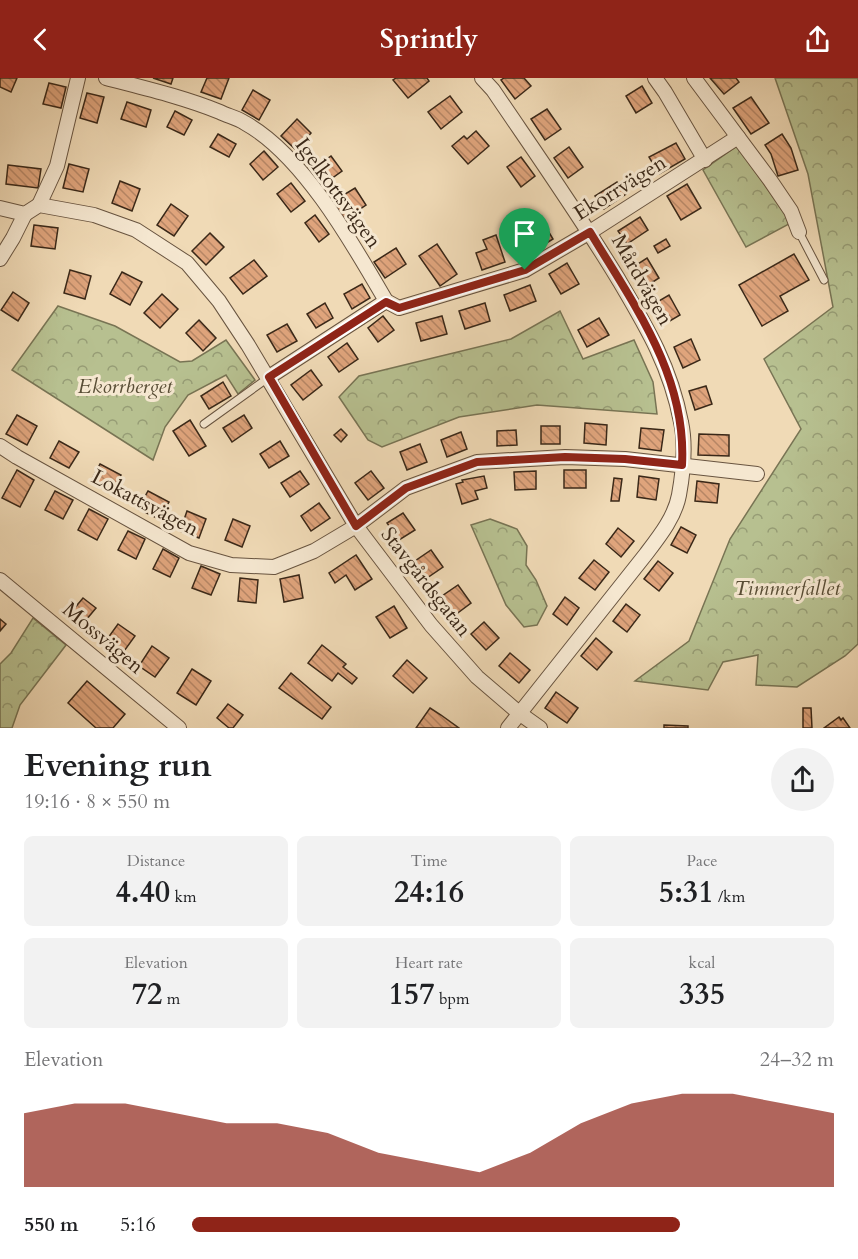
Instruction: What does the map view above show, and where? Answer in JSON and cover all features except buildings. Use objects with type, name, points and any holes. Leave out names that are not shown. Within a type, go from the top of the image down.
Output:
[{"type":"street","points":[[0,259],[25,214],[39,205],[57,166],[78,78]]},
{"type":"street","name":"Igelkottsvägen","points":[[106,78],[189,100],[245,123],[280,148],[306,178],[358,253],[386,302]]},
{"type":"street","name":"Mårdvägen","points":[[482,78],[493,90],[590,232],[652,337],[672,384],[682,424],[679,497],[666,526],[639,564],[508,728]]},
{"type":"street","points":[[655,78],[705,160]]},
{"type":"street","points":[[694,78],[791,211],[799,232]]},
{"type":"street","name":"Ekorrvägen","points":[[386,302],[399,308],[525,270],[590,232],[738,137]]},
{"type":"street","name":"Stavgårdsgatan","points":[[39,205],[94,215],[136,230],[187,262],[219,301],[269,377],[356,526],[431,625],[477,677],[519,714],[540,728]]},
{"type":"street","points":[[0,208],[25,214]]},
{"type":"street","points":[[269,377],[386,302]]},
{"type":"street","name":"Lokattsvägen","points":[[0,446],[189,553],[231,565],[274,567],[314,551],[356,526],[406,488],[477,462],[565,457],[625,459],[757,474]]},
{"type":"street","name":"Mossvägen","points":[[0,580],[179,728]]},
{"type":"lane","points":[[799,232],[824,280]]},
{"type":"lane","points":[[204,424],[269,377]]},
{"type":"green space","name":"Timmerfallet","points":[[775,78],[858,78],[858,644],[845,656],[797,687],[756,685],[758,655],[723,662],[708,690],[635,681],[689,641],[730,539],[801,429],[764,359],[833,307],[808,174]]},
{"type":"green space","points":[[737,146],[786,215],[789,224],[746,247],[703,170]]},
{"type":"green space","name":"Ekorrberget","points":[[58,306],[115,326],[180,362],[192,361],[226,340],[255,380],[238,394],[226,375],[188,395],[165,427],[153,460],[12,370]]},
{"type":"green space","points":[[560,311],[583,359],[634,340],[653,382],[657,414],[537,405],[459,417],[382,447],[368,440],[339,397],[359,376],[511,339]]},
{"type":"green space","points":[[490,519],[517,529],[527,546],[526,565],[536,580],[547,606],[537,625],[524,627],[506,605],[471,525]]},
{"type":"green space","points":[[33,618],[66,645],[20,705],[12,728],[0,728],[0,664],[11,653]]},
{"type":"route","points":[[590,232],[652,337],[672,384],[682,424],[682,465],[625,459],[565,457],[477,462],[406,488],[356,526],[269,377],[386,302],[399,308],[525,270],[590,232]]}]
